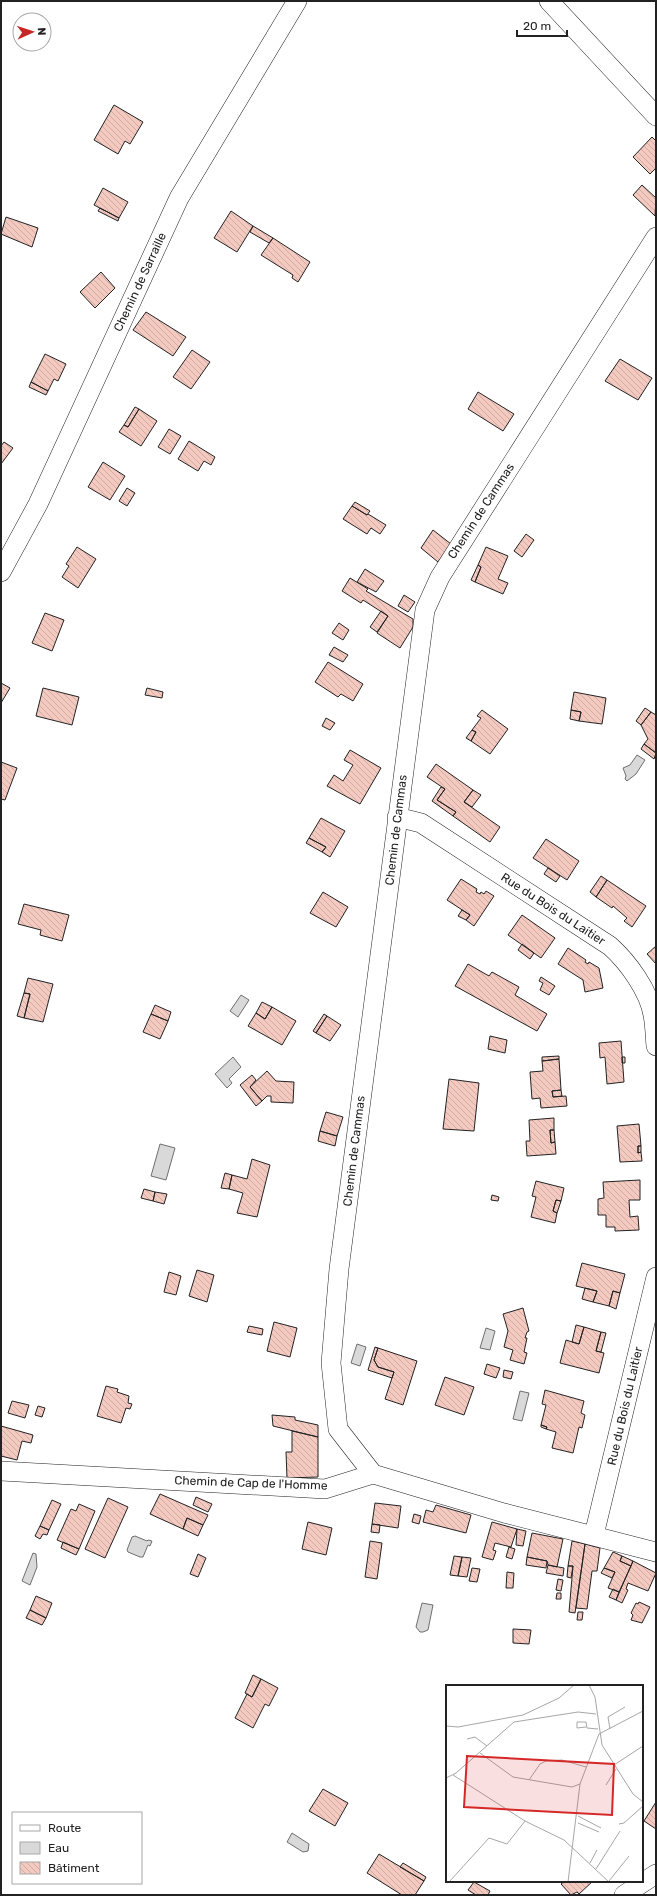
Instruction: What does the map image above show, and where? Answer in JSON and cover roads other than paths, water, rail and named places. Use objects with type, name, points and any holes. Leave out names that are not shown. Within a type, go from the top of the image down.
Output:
[{"type":"street","name":"Chemin de Sarraille","points":[[1,572],[38,504],[179,198],[297,1]]},
{"type":"street","points":[[549,1],[656,116]]},
{"type":"street","name":"Chemin de Cammas","points":[[373,1474],[338,1429],[331,1362],[339,1269],[425,610],[440,577],[656,237]]},
{"type":"street","name":"Rue du Bois du Laitier","points":[[397,817],[421,823],[610,946],[623,958],[642,986],[653,1014],[656,1046]]},
{"type":"street","name":"Rue du Bois du Laitier","points":[[594,1535],[656,1277]]},
{"type":"street","name":"Chemin de Cap de l'Homme","points":[[1,1471],[325,1489],[373,1474]]},
{"type":"street","points":[[373,1474],[504,1513],[656,1552]]},
{"type":"street","points":[[635,1892],[656,1874]]},
{"type":"water","points":[[637,755],[645,760],[636,774],[627,781],[625,779],[626,776],[623,768],[630,765]]},
{"type":"water","points":[[241,995],[249,1000],[238,1017],[230,1011]]},
{"type":"water","points":[[233,1057],[241,1067],[229,1079],[232,1083],[227,1088],[215,1074]]},
{"type":"water","points":[[160,1144],[175,1148],[166,1180],[151,1176]]},
{"type":"water","points":[[486,1328],[495,1331],[490,1350],[480,1348]]},
{"type":"water","points":[[357,1344],[366,1347],[360,1366],[351,1363]]},
{"type":"water","points":[[520,1391],[529,1393],[522,1421],[513,1419]]},
{"type":"water","points":[[135,1536],[147,1541],[152,1541],[150,1546],[148,1545],[143,1557],[128,1552],[127,1550],[132,1537]]},
{"type":"water","points":[[33,1553],[36,1554],[37,1567],[30,1585],[22,1581]]},
{"type":"water","points":[[422,1603],[433,1605],[428,1630],[420,1632],[416,1627]]},
{"type":"water","points":[[292,1833],[309,1844],[308,1851],[303,1852],[287,1842]]}]
